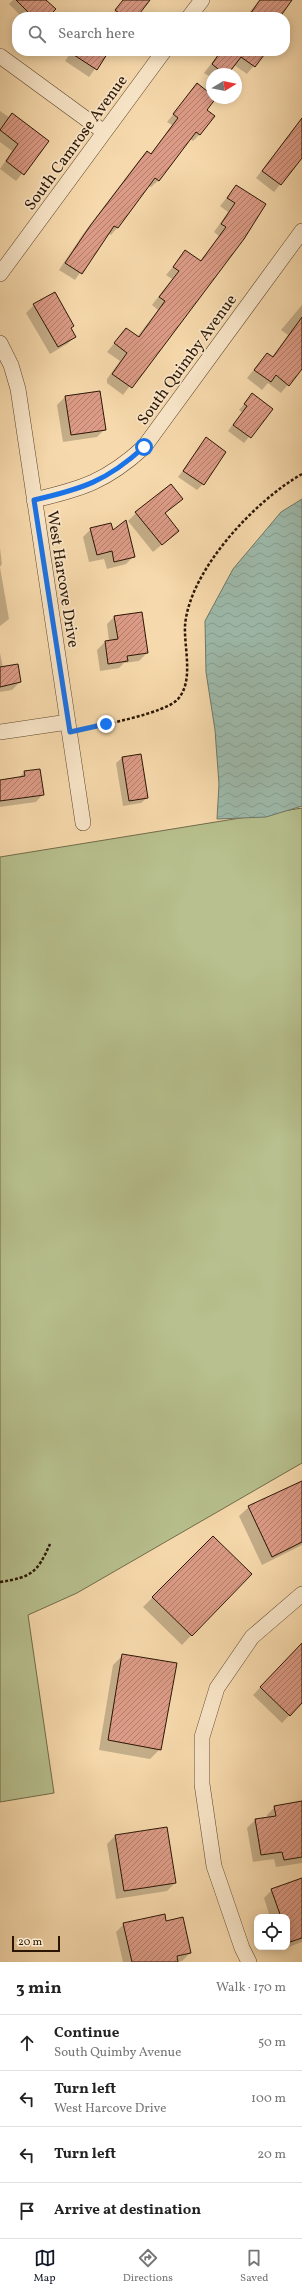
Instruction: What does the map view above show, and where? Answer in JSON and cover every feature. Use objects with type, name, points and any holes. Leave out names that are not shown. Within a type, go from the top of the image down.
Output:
[{"type":"street","points":[[193,12],[202,0]]},
{"type":"street","points":[[0,56],[104,132]]},
{"type":"street","name":"South Camrose Avenue","points":[[0,274],[160,56]]},
{"type":"street","name":"South Quimby Avenue","points":[[34,500],[63,493],[100,480],[125,464],[144,447],[302,231]]},
{"type":"street","name":"West Harcove Drive","points":[[0,343],[11,365],[18,389],[83,823]]},
{"type":"street","points":[[0,732],[69,727]]},
{"type":"street","points":[[249,1962],[242,1948],[214,1866],[202,1784],[202,1737],[217,1688],[221,1682],[252,1638],[302,1594]]},
{"type":"path","points":[[69,727],[106,724],[159,710],[177,701],[184,691],[186,676],[185,625],[188,605],[195,588],[219,551],[251,515],[287,483],[302,474]]},
{"type":"path","points":[[0,1582],[33,1573],[41,1564],[50,1544]]},
{"type":"green space","points":[[302,808],[302,1463],[77,1593],[28,1615],[54,1793],[0,1802],[0,857]]},
{"type":"water","points":[[302,499],[302,806],[266,817],[217,819],[219,784],[215,730],[206,672],[205,621],[233,569],[281,512]]},
{"type":"building","points":[[16,0],[46,0],[56,9],[53,12],[28,12]]},
{"type":"building","points":[[123,0],[150,0],[141,12],[118,12],[115,10]]},
{"type":"building","points":[[260,0],[292,0],[284,12],[252,12]]},
{"type":"building","points":[[76,56],[106,56],[97,70]]},
{"type":"building","points":[[218,56],[263,56],[255,67],[241,57],[233,68],[217,68],[212,64]]},
{"type":"building","points":[[197,83],[206,90],[206,104],[212,104],[207,110],[215,116],[200,135],[196,132],[159,181],[155,178],[118,228],[114,226],[82,274],[65,263],[90,226],[147,151],[151,154],[178,118],[173,114]]},
{"type":"building","points":[[12,113],[49,141],[24,175],[6,161],[18,144],[0,130]]},
{"type":"building","points":[[302,118],[302,158],[281,185],[262,171]]},
{"type":"building","points":[[236,185],[266,204],[244,239],[132,388],[112,374],[127,353],[114,343],[126,328],[139,337],[165,301],[159,297],[179,271],[173,267],[185,250],[201,261],[226,227],[221,224],[235,203],[227,198]]},
{"type":"building","points":[[55,292],[74,326],[71,328],[76,337],[58,347],[33,304]]},
{"type":"building","points":[[302,317],[302,369],[289,386],[276,375],[271,382],[254,370],[267,353],[273,357]]},
{"type":"building","points":[[100,391],[106,430],[71,435],[65,396]]},
{"type":"building","points":[[252,393],[273,409],[251,438],[233,425],[247,406],[244,404]]},
{"type":"building","points":[[206,437],[226,452],[204,485],[183,471]]},
{"type":"building","points":[[171,484],[183,499],[165,513],[179,531],[162,545],[135,512]]},
{"type":"building","points":[[126,520],[135,557],[114,562],[112,551],[97,555],[90,528],[111,523],[113,530]]},
{"type":"building","points":[[142,612],[148,653],[127,656],[128,661],[108,664],[105,641],[118,639],[114,616]]},
{"type":"building","points":[[18,664],[21,682],[0,687],[0,667]]},
{"type":"building","points":[[141,754],[148,798],[129,801],[122,757]]},
{"type":"building","points":[[40,769],[44,795],[0,801],[0,780],[25,776],[24,771]]},
{"type":"building","points":[[302,1481],[302,1542],[272,1557],[248,1506]]},
{"type":"building","points":[[213,1536],[252,1574],[192,1636],[152,1597]]},
{"type":"building","points":[[302,1643],[302,1703],[290,1716],[260,1687]]},
{"type":"building","points":[[122,1654],[177,1663],[161,1750],[108,1740]]},
{"type":"building","points":[[302,1801],[302,1857],[284,1860],[282,1852],[261,1855],[255,1819],[276,1816],[274,1806]]},
{"type":"building","points":[[167,1827],[176,1883],[124,1891],[115,1835]]},
{"type":"building","points":[[302,1878],[302,1938],[290,1942],[290,1914],[280,1914],[271,1889]]},
{"type":"building","points":[[165,1914],[166,1921],[183,1917],[191,1953],[177,1956],[178,1962],[132,1962],[123,1923]]},
{"type":"route","points":[[106,724],[70,732],[34,500],[88,486],[125,464],[144,447]]}]
